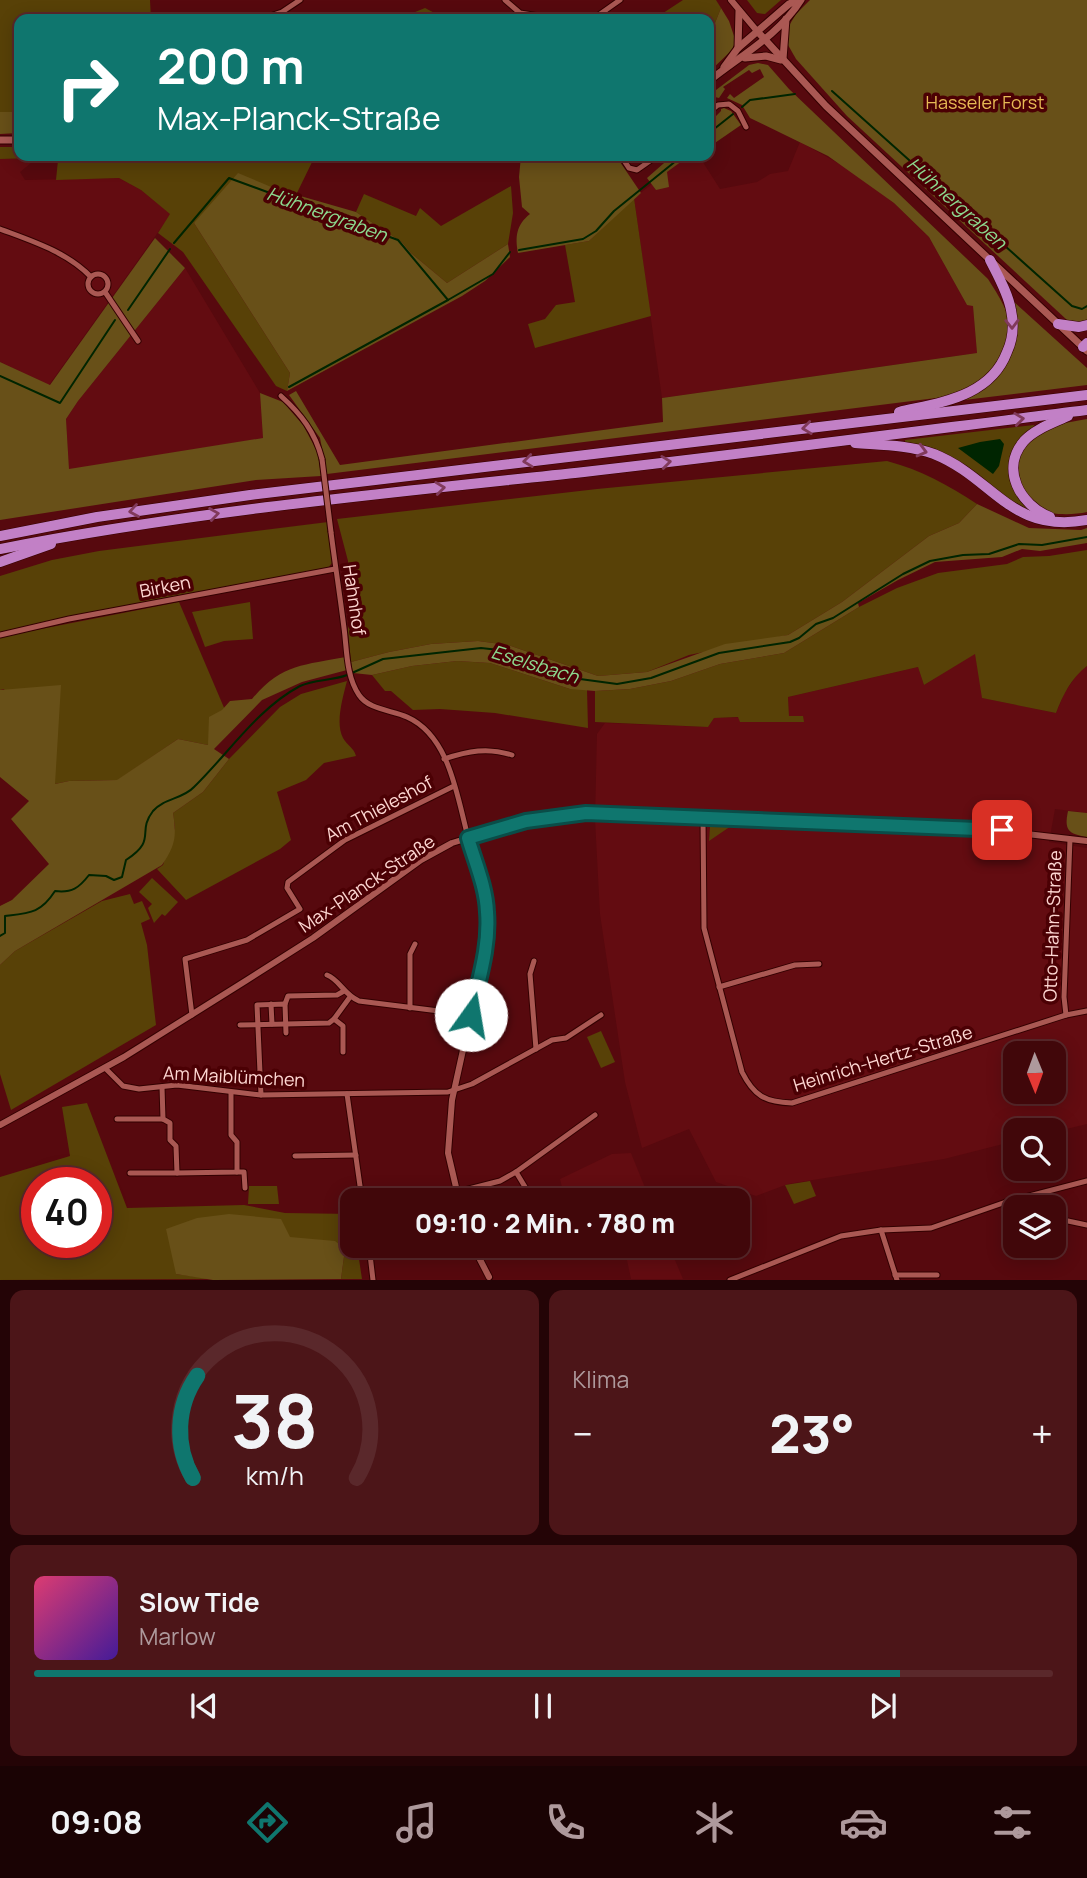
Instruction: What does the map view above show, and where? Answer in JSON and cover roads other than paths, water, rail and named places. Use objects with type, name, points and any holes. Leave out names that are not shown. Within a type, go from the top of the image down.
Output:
[{"type":"highway","points":[[849,424],[961,397],[982,386],[997,371],[1009,350],[1012,318],[1008,298],[990,260]]},
{"type":"highway","points":[[1058,324],[1079,327],[1087,325]]},
{"type":"highway","points":[[0,537],[97,517],[250,495],[1087,395]]},
{"type":"highway","points":[[0,549],[81,533],[248,509],[658,463],[1082,411]]},
{"type":"highway","points":[[1065,522],[1038,512],[1028,504],[1016,486],[1013,466],[1022,443],[1030,435],[1082,411]]},
{"type":"highway","points":[[830,441],[896,446],[935,455],[954,464],[1002,501],[1029,517],[1065,522],[1087,520]]},
{"type":"highway","points":[[0,562],[81,533]]},
{"type":"main road","points":[[714,77],[764,40],[786,19],[799,0]]},
{"type":"main road","points":[[720,72],[738,48],[789,4],[799,0]]},
{"type":"main road","points":[[738,48],[739,10]]},
{"type":"main road","points":[[783,60],[786,19]]},
{"type":"main road","points":[[757,31],[851,130],[1086,347]]},
{"type":"main road","points":[[740,59],[758,56],[783,60]]},
{"type":"street","points":[[276,14],[300,0]]},
{"type":"street","points":[[505,0],[520,13],[526,14]]},
{"type":"street","points":[[611,3],[620,0]]},
{"type":"street","points":[[731,0],[757,31]]},
{"type":"street","points":[[714,108],[729,104],[738,111],[746,127]]},
{"type":"street","points":[[624,161],[633,170],[641,169],[651,161]]},
{"type":"street","points":[[0,229],[52,250],[83,268],[91,277]]},
{"type":"street","points":[[100,275],[106,278],[108,287],[105,292],[98,295],[92,292],[88,283],[91,277],[100,275]]},
{"type":"street","points":[[105,292],[138,341]]},
{"type":"street","name":"Hahnhof","points":[[281,396],[314,434],[322,459],[350,674],[361,698],[370,705],[418,723],[434,740],[444,759]]},
{"type":"street","name":"Birken","points":[[0,635],[80,617],[335,569]]},
{"type":"street","points":[[456,1188],[449,1153],[453,1091],[485,950],[487,912],[483,888],[444,759],[472,750],[496,750],[512,755]]},
{"type":"street","name":"Am Thieleshof","points":[[191,1015],[185,959],[247,940],[300,909],[287,888],[288,881],[345,840],[454,786]]},
{"type":"street","name":"Max-Planck-Straße","points":[[0,1125],[105,1068],[317,936],[414,865],[452,843],[514,824],[571,814],[703,817],[967,827],[1087,841]]},
{"type":"street","name":"Heinrich-Hertz-Straße","points":[[703,817],[704,928],[742,1072],[751,1089],[769,1100],[800,1101],[1066,1015],[1087,1011]]},
{"type":"street","name":"Otto-Hahn-Straße","points":[[1066,1015],[1063,997],[1070,839]]},
{"type":"street","points":[[410,1008],[410,954],[415,944]]},
{"type":"street","points":[[534,961],[530,974],[536,1049]]},
{"type":"street","points":[[719,987],[795,965],[819,964]]},
{"type":"street","points":[[327,975],[334,978],[350,997],[369,1003],[471,1015]]},
{"type":"street","points":[[286,1033],[285,1000],[289,996],[337,995],[344,991]]},
{"type":"street","points":[[240,1025],[329,1023],[350,997]]},
{"type":"street","points":[[271,1004],[272,1024]]},
{"type":"street","points":[[261,1096],[257,1005],[285,1004]]},
{"type":"street","points":[[453,1091],[552,1040],[566,1038],[601,1015]]},
{"type":"street","points":[[334,1019],[342,1026],[343,1052]]},
{"type":"street","name":"Am Maiblümchen","points":[[105,1068],[124,1086],[139,1089],[177,1085],[261,1096],[453,1091]]},
{"type":"street","points":[[162,1087],[163,1119]]},
{"type":"street","points":[[231,1092],[231,1135],[237,1142],[237,1172]]},
{"type":"street","points":[[347,1094],[360,1188]]},
{"type":"street","points":[[473,1188],[500,1181],[516,1172],[595,1115]]},
{"type":"street","points":[[117,1119],[163,1119],[170,1123],[170,1139],[176,1146],[177,1173]]},
{"type":"street","points":[[295,1156],[356,1155]]},
{"type":"street","points":[[130,1173],[244,1172],[244,1188]]},
{"type":"street","points":[[516,1172],[526,1188]]},
{"type":"street","points":[[1033,1195],[1087,1181]]},
{"type":"street","points":[[730,1279],[841,1237],[881,1230],[931,1228],[1003,1203]]},
{"type":"street","points":[[1066,1221],[1087,1225]]},
{"type":"street","points":[[881,1230],[896,1277],[937,1275]]},
{"type":"street","points":[[370,1258],[373,1279]]},
{"type":"street","points":[[479,1258],[489,1278],[497,1279]]},
{"type":"waterway","name":"Hühnergraben","points":[[832,91],[1072,306],[1082,309],[1087,306]]},
{"type":"waterway","name":"Hühnergraben","points":[[742,107],[750,100],[795,94]]},
{"type":"waterway","name":"Hühnergraben","points":[[714,129],[733,114]]},
{"type":"waterway","name":"Hühnergraben","points":[[519,250],[583,239],[596,231],[614,211],[676,161]]},
{"type":"waterway","name":"Hühnergraben","points":[[174,243],[229,178],[398,240],[448,300],[493,274],[510,252]]},
{"type":"waterway","name":"Hühnergraben","points":[[128,310],[170,249]]},
{"type":"waterway","points":[[289,387],[448,300]]},
{"type":"waterway","name":"Hühnergraben","points":[[0,376],[60,403],[115,320]]},
{"type":"waterway","name":"Eselsbach","points":[[352,673],[383,659],[481,648],[499,650],[580,679],[617,684],[651,678],[719,653],[790,642],[816,624],[833,618],[903,574],[930,561],[989,554],[1019,544],[1042,545],[1087,537]]},
{"type":"waterway","name":"Eselsbach","points":[[0,936],[5,933],[5,916],[34,911],[45,904],[55,891],[75,889],[89,875],[106,876],[114,880],[122,877],[126,860],[141,847],[148,819],[157,807],[190,791],[257,719],[285,696],[305,684],[347,675]]},
{"type":"park label","name":"Hasseler Forst","points":[[985,103]]}]
